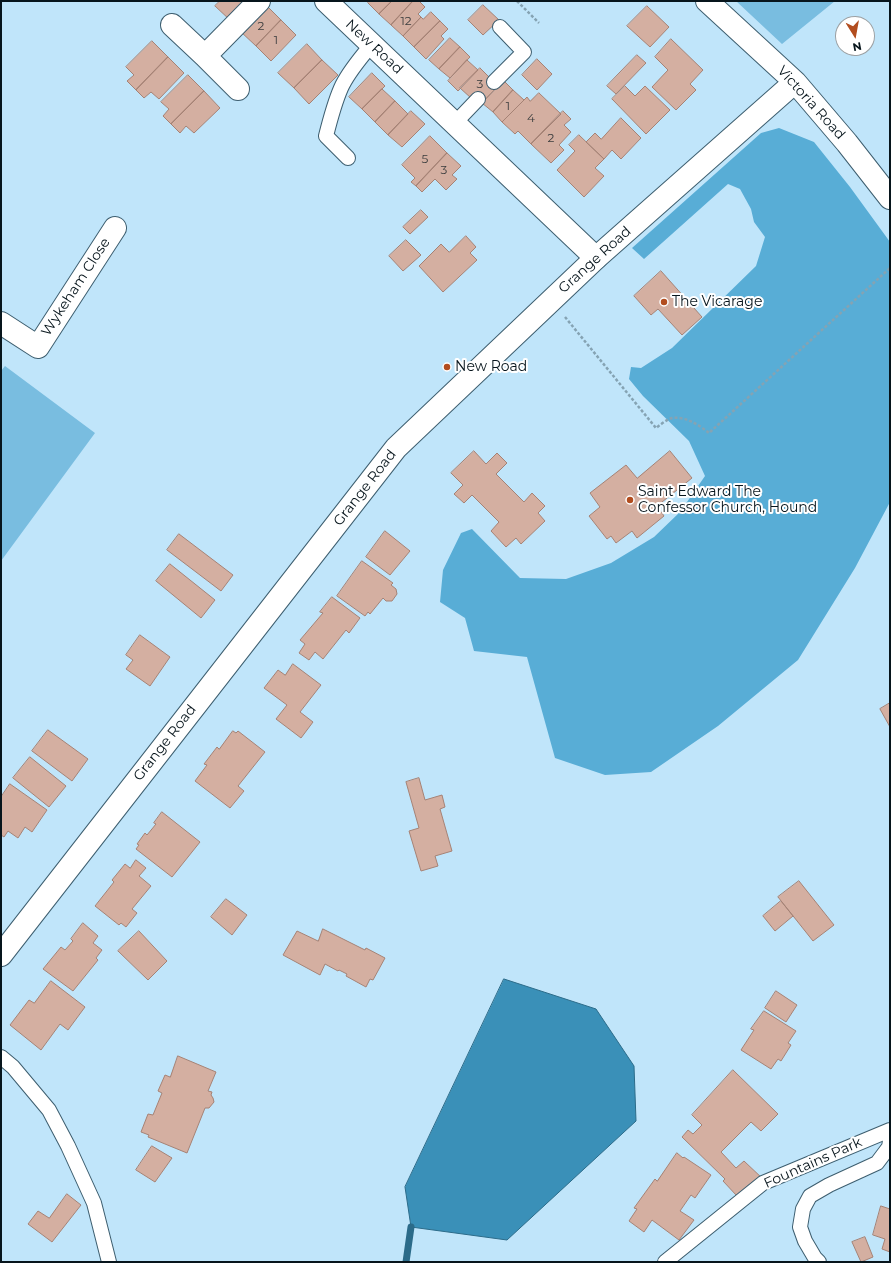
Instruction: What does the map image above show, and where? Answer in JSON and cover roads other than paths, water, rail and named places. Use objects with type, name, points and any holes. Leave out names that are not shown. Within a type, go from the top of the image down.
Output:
[{"type":"street","points":[[205,56],[259,1]]},
{"type":"street","name":"New Road","points":[[326,1],[596,258]]},
{"type":"street","name":"Victoria Road","points":[[707,1],[795,82],[847,143],[890,198]]},
{"type":"street","points":[[172,25],[238,89]]},
{"type":"street","name":"Grange Road","points":[[1,955],[396,448],[596,258],[795,82]]},
{"type":"street","name":"Wykeham Close","points":[[1,323],[38,347],[115,228]]},
{"type":"lane","points":[[494,82],[524,52],[500,27]]},
{"type":"lane","points":[[348,158],[326,136],[333,109],[342,87],[354,67],[371,45]]},
{"type":"lane","points":[[455,123],[478,99]]},
{"type":"lane","points":[[1,1057],[13,1067],[49,1110],[68,1146],[94,1203],[108,1262]]},
{"type":"lane","name":"Fountains Park","points":[[666,1262],[763,1183],[890,1130]]},
{"type":"lane","points":[[820,1262],[814,1258],[805,1241],[800,1227],[803,1209],[810,1196],[829,1185],[877,1163],[888,1147],[890,1141]]},
{"type":"waterway","points":[[406,1262],[411,1227]]},
{"type":"place","name":"The Vicarage","points":[[664,302]]},
{"type":"place","name":"New Road","points":[[447,367]]},
{"type":"place","name":"Saint Edward The Confessor Church, Hound","points":[[630,500]]}]
